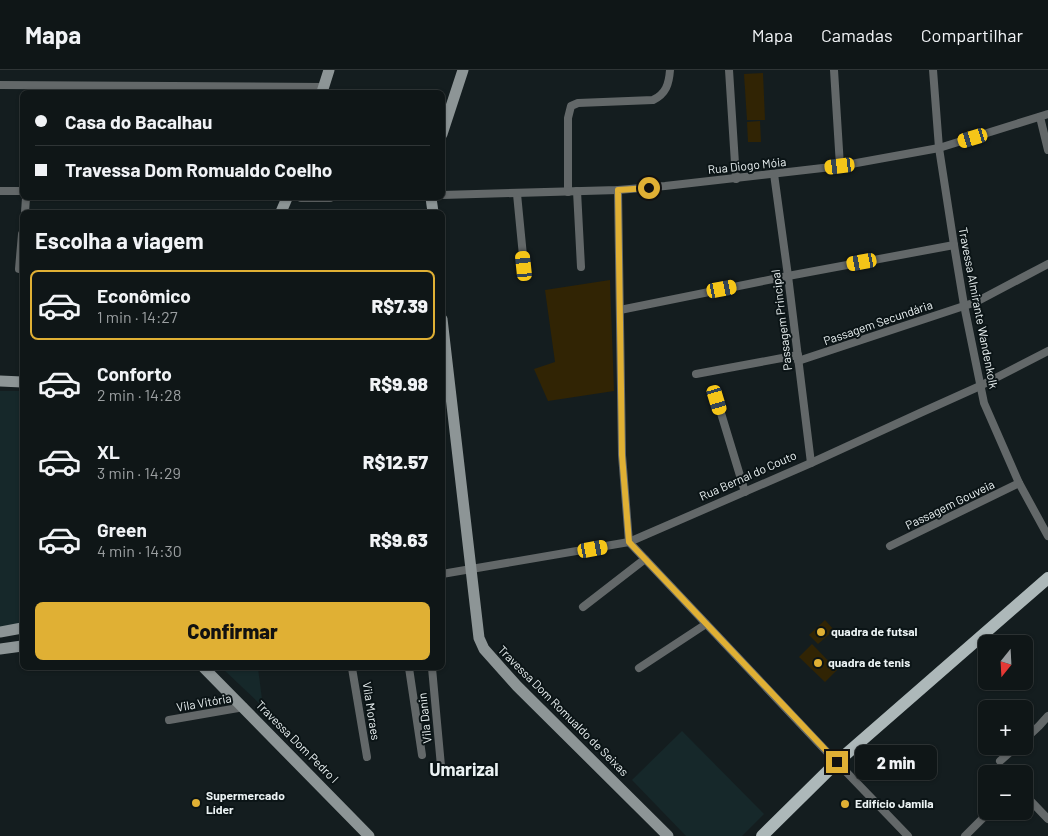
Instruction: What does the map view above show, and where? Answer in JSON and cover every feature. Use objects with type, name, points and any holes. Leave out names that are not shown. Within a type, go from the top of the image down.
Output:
[{"type":"main road","points":[[762,836],[837,762],[1048,578]]},
{"type":"street","points":[[0,85],[126,89],[323,90],[329,70]]},
{"type":"street","points":[[445,125],[463,70]]},
{"type":"street","points":[[568,192],[568,118],[571,106],[578,103],[652,100],[665,91],[668,85],[670,70]]},
{"type":"street","points":[[729,70],[736,179]]},
{"type":"street","points":[[834,70],[840,166]]},
{"type":"street","name":"Travessa Almirante Wandenkolk","points":[[933,70],[939,148],[964,305],[984,403],[1019,483],[1048,536]]},
{"type":"street","points":[[1044,115],[1048,150]]},
{"type":"street","name":"Rua Diogo Móia","points":[[445,195],[618,190],[736,179],[840,166],[939,148],[1044,115]]},
{"type":"street","name":"Passagem Principal","points":[[774,174],[811,463]]},
{"type":"street","points":[[618,190],[622,455],[629,542],[908,836]]},
{"type":"street","points":[[0,191],[20,192]]},
{"type":"street","points":[[577,191],[580,267]]},
{"type":"street","points":[[518,194],[524,266]]},
{"type":"street","points":[[620,310],[954,245]]},
{"type":"street","points":[[19,269],[20,257]]},
{"type":"street","name":"Passagem Secundária","points":[[696,374],[798,358],[986,297],[1048,264]]},
{"type":"street","name":"Rua Bernal do Couto","points":[[445,574],[629,542],[811,463],[980,386],[1048,351]]},
{"type":"street","name":"Travessa Dom Romualdo de Seixas","points":[[445,378],[472,570],[479,638],[484,650],[517,686],[668,836]]},
{"type":"street","points":[[0,382],[20,382]]},
{"type":"street","points":[[717,400],[745,492]]},
{"type":"street","name":"Passagem Gouveia","points":[[890,546],[1019,483]]},
{"type":"street","points":[[583,607],[645,559]]},
{"type":"street","points":[[639,668],[706,624]]},
{"type":"street","points":[[0,632],[20,628]]},
{"type":"street","points":[[0,649],[20,646]]},
{"type":"street","name":"Travessa Dom Pedro I","points":[[206,670],[369,836]]},
{"type":"street","name":"Vila Moraes","points":[[352,670],[367,757]]},
{"type":"street","points":[[410,670],[422,755]]},
{"type":"street","name":"Vila Danin","points":[[432,670],[441,766]]},
{"type":"street","name":"Vila Vitória","points":[[169,720],[244,708]]},
{"type":"street","points":[[1033,731],[1048,716]]},
{"type":"street","points":[[1000,761],[1006,755]]},
{"type":"street","points":[[1033,803],[1048,819]]},
{"type":"street","points":[[965,836],[981,820]]},
{"type":"shaded area","points":[[763,73],[765,120],[747,120],[744,74]]},
{"type":"shaded area","points":[[760,121],[761,142],[748,142],[747,122]]},
{"type":"shaded area","points":[[610,280],[614,391],[548,401],[534,369],[555,362],[545,290]]},
{"type":"shaded area","points":[[0,391],[20,391],[20,632],[0,635]]},
{"type":"shaded area","name":"quadra de futsal","points":[[825,620],[834,630],[818,644],[809,635]]},
{"type":"shaded area","name":"quadra de tenis","points":[[812,644],[837,670],[825,682],[799,657]]},
{"type":"shaded area","points":[[224,670],[258,670],[263,707]]},
{"type":"shaded area","points":[[682,731],[764,814],[742,836],[686,836],[632,780]]},
{"type":"place","name":"quadra de futsal","points":[[821,632]]},
{"type":"place","name":"quadra de tenis","points":[[818,663]]},
{"type":"place","name":"Supermercado Líder","points":[[196,803]]},
{"type":"place","name":"Edifício Jamila","points":[[845,804]]},
{"type":"district","name":"Umarizal","points":[[464,770]]},
{"type":"route","points":[[649,188],[618,190],[622,455],[629,542],[837,762]]}]
